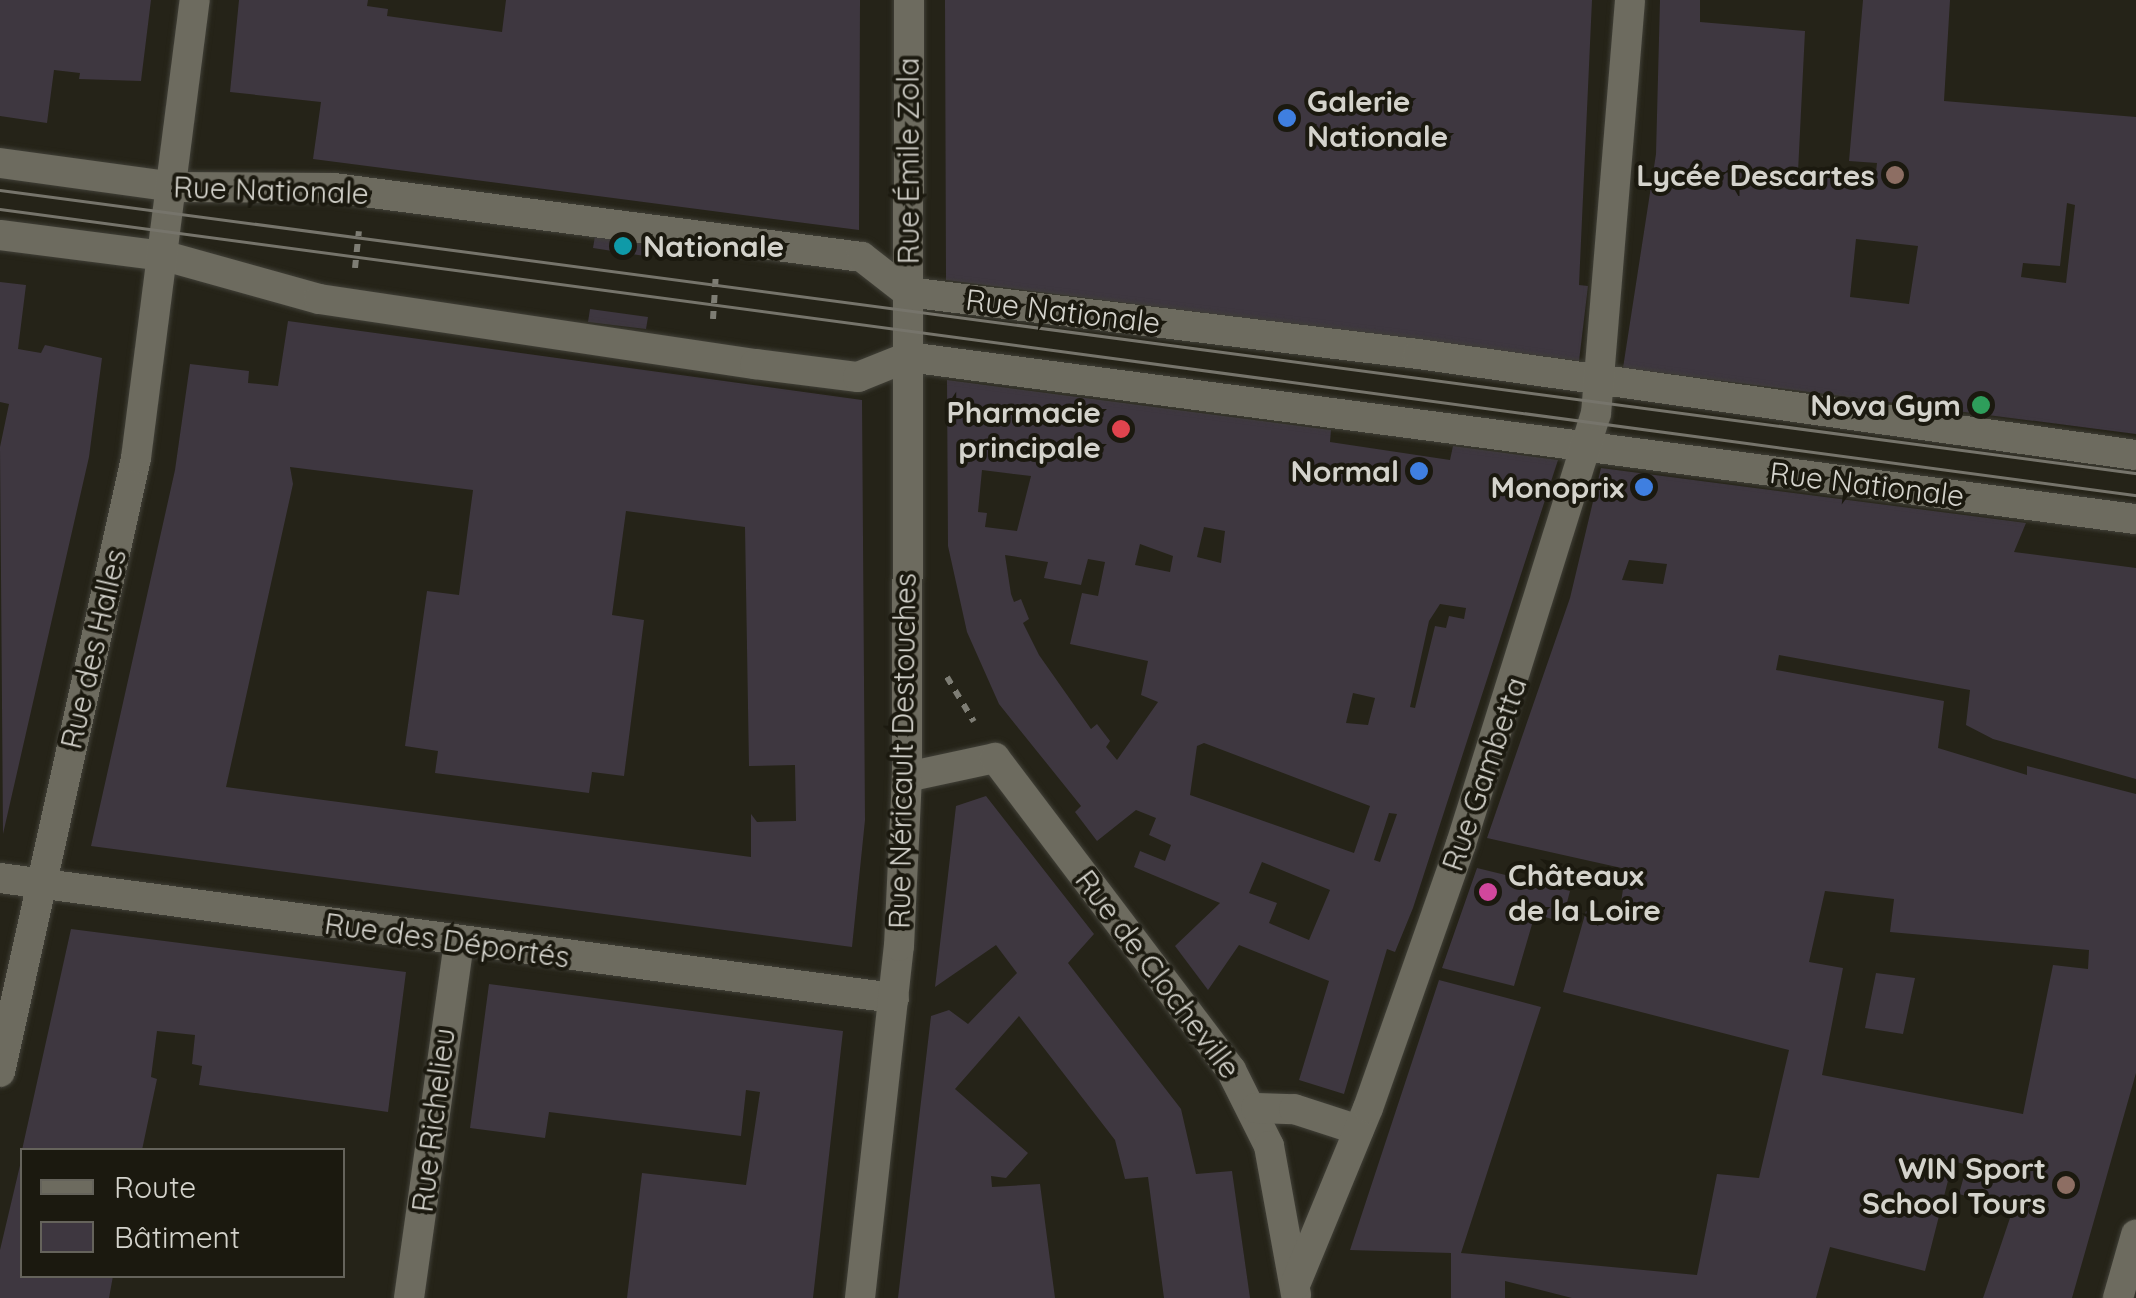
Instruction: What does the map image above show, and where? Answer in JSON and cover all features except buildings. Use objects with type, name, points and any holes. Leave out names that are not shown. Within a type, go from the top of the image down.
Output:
[{"type":"street","name":"Rue des Halles","points":[[0,1072],[136,458],[175,187],[195,0]]},
{"type":"street","name":"Rue Émile Zola","points":[[907,307],[909,0]]},
{"type":"street","name":"Rue Gambetta","points":[[1296,1292],[1359,1130],[1472,812],[1596,414],[1630,0]]},
{"type":"street","name":"Rue Nationale","points":[[0,164],[175,187],[334,188],[862,257],[907,307],[1600,382],[2136,455]]},
{"type":"street","name":"Rue Nationale","points":[[0,234],[165,256],[319,299],[755,364],[858,376],[908,357],[2136,518]]},
{"type":"street","name":"Rue Néricault Destouches","points":[[860,1298],[894,998],[907,777],[907,307]]},
{"type":"street","name":"Rue de Clocheville","points":[[907,777],[995,758],[1256,1108],[1296,1292]]},
{"type":"street","name":"Rue des Déportés","points":[[0,878],[460,943],[894,998]]},
{"type":"street","name":"Rue Richelieu","points":[[409,1298],[460,943]]},
{"type":"street","points":[[1256,1108],[1294,1109],[1359,1130]]},
{"type":"street","points":[[2118,1298],[2136,1236]]},
{"type":"path","points":[[319,299],[355,268],[360,224],[334,188]]},
{"type":"path","points":[[755,364],[710,316],[716,274],[772,245]]},
{"type":"tram line","points":[[0,190],[2136,473]]},
{"type":"tram line","points":[[0,209],[2136,495]]},
{"type":"place","name":"Galerie Nationale","points":[[1287,118]]},
{"type":"place","name":"Lycée Descartes","points":[[1895,175]]},
{"type":"place","name":"Nationale","points":[[623,246]]},
{"type":"place","name":"Nova Gym","points":[[1981,405]]},
{"type":"place","name":"Pharmacie principale","points":[[1121,429]]},
{"type":"place","name":"Normal","points":[[1419,471]]},
{"type":"place","name":"Monoprix","points":[[1644,487]]},
{"type":"place","name":"Châteaux de la Loire","points":[[1488,892]]},
{"type":"place","name":"WIN Sport School Tours","points":[[2066,1185]]}]
